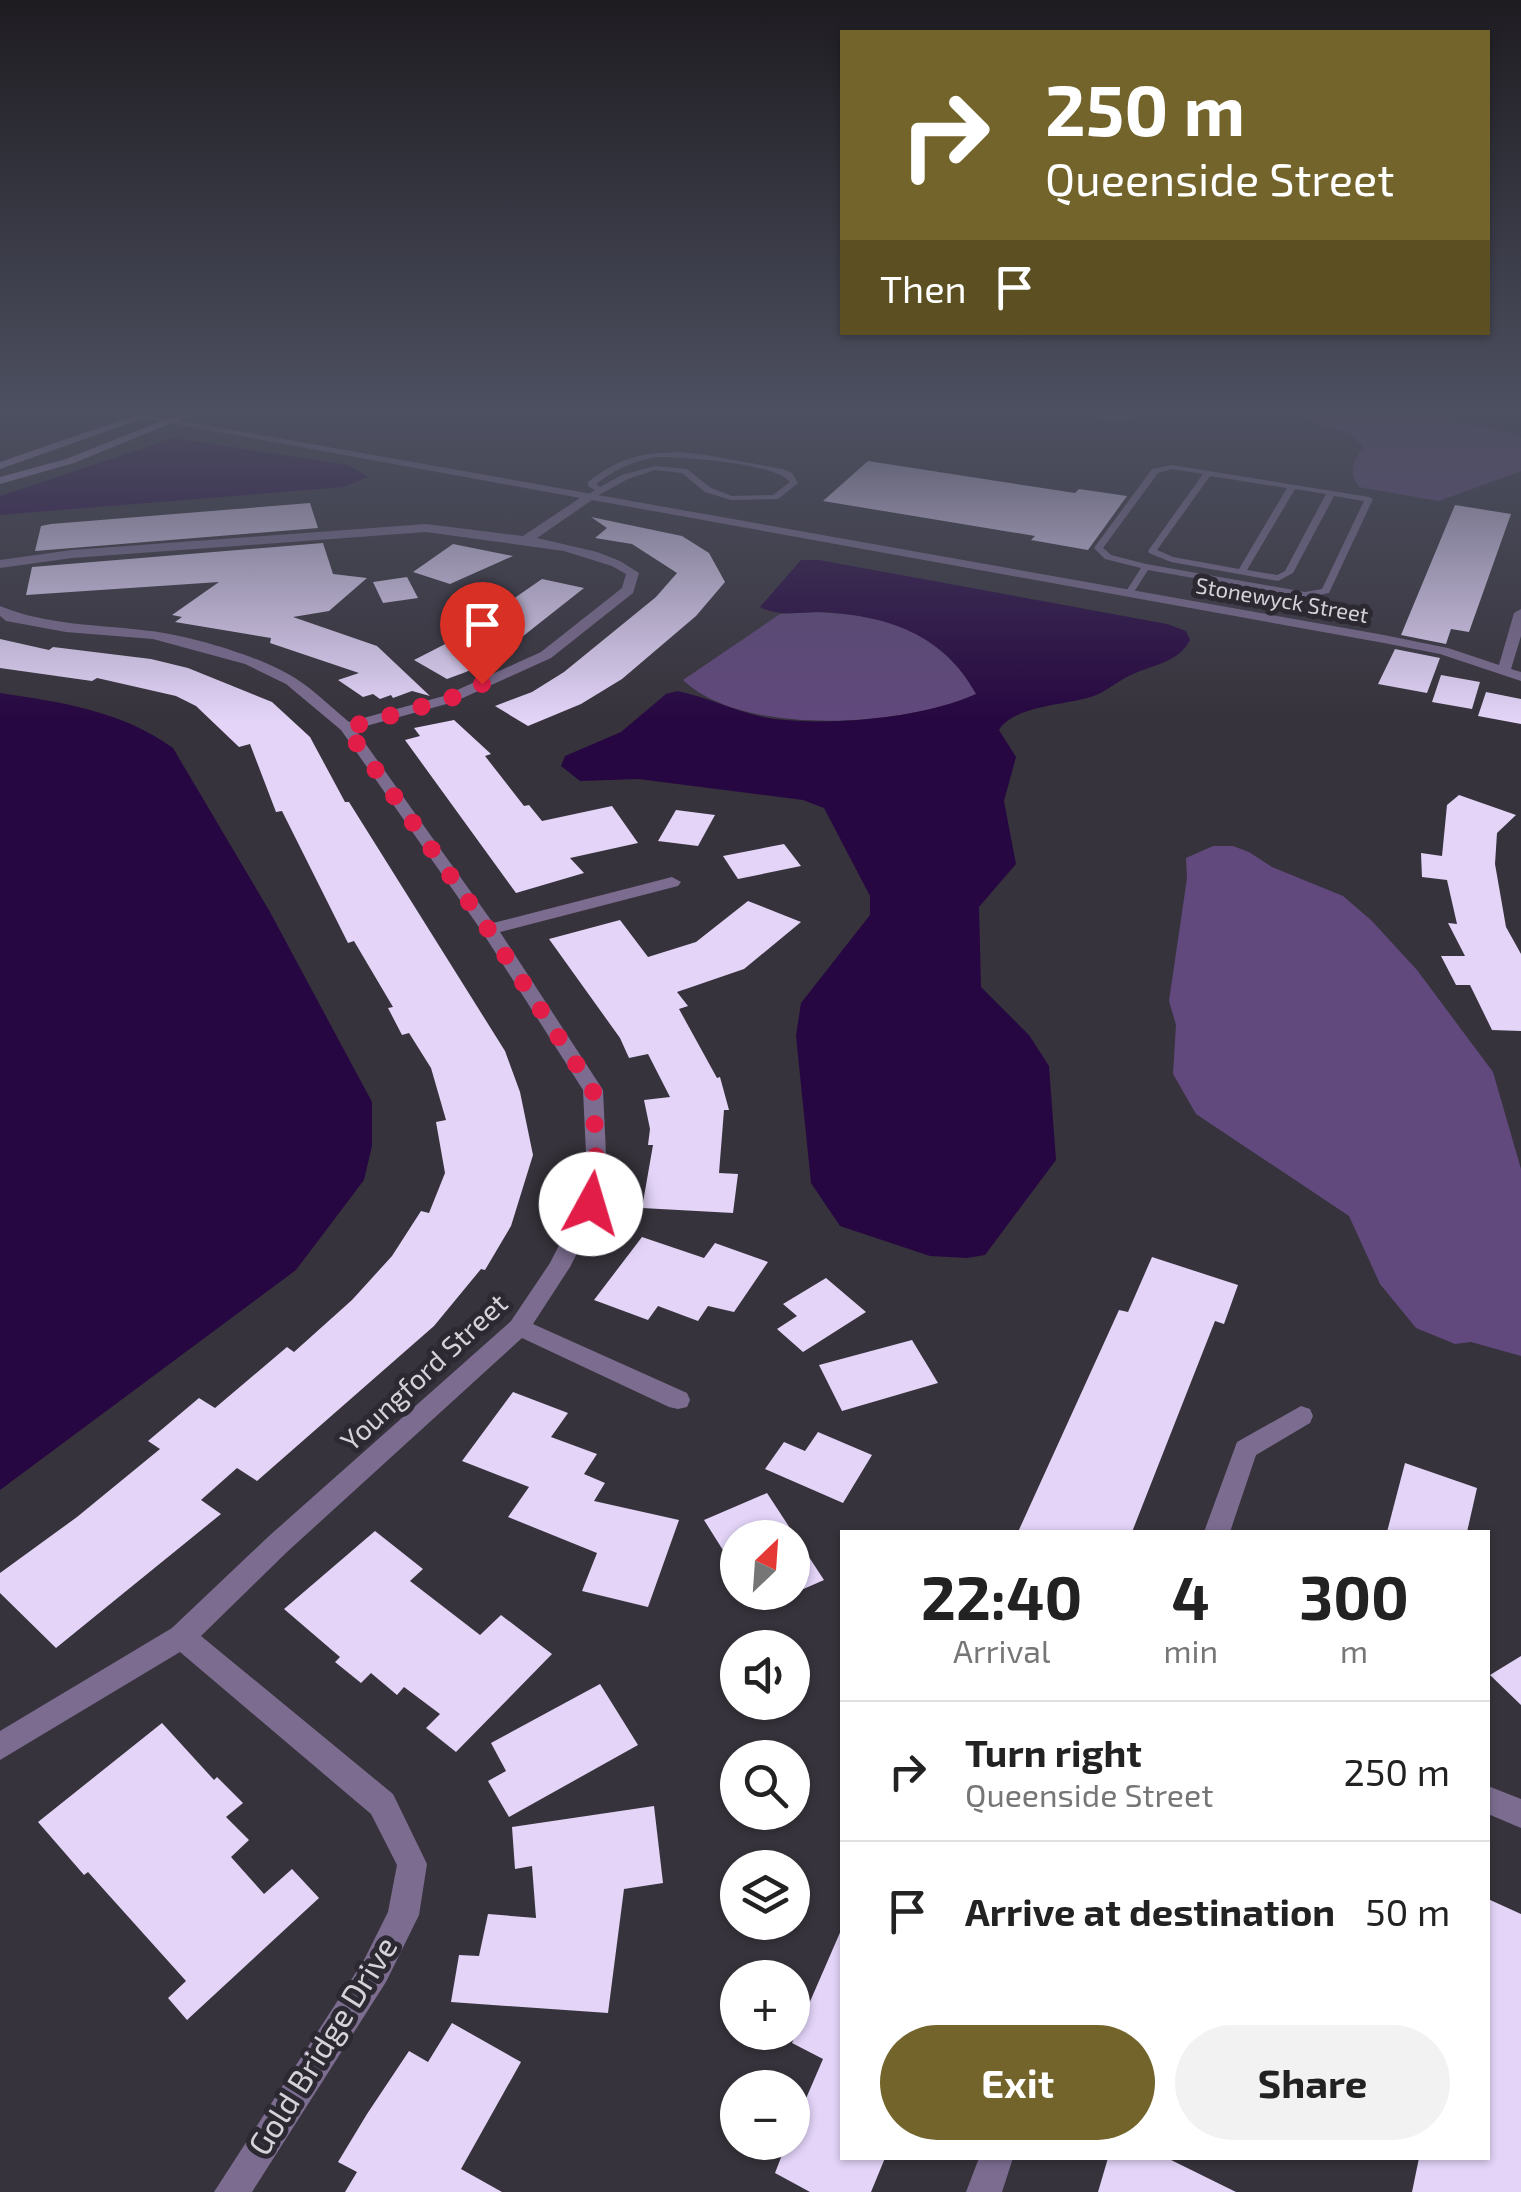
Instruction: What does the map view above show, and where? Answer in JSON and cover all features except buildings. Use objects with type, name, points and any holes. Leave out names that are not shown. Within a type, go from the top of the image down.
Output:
[{"type":"street","points":[[524,542],[560,516]]},
{"type":"street","name":"Stonewyck Street","points":[[723,516],[1399,642],[1521,677]]},
{"type":"street","points":[[0,564],[72,554],[456,530],[620,562],[633,572],[628,590],[546,655],[449,699],[346,728]]},
{"type":"street","name":"Youngford Street","points":[[0,610],[11,618],[66,628],[154,635],[250,661],[291,681],[346,728],[488,929],[593,1090],[596,1154],[591,1204],[559,1267],[519,1327],[292,1532],[182,1638],[0,1747]]},
{"type":"street","points":[[1504,670],[1521,613]]},
{"type":"street","points":[[488,929],[672,882]]},
{"type":"street","points":[[519,1327],[678,1400]]},
{"type":"street","points":[[1217,1530],[1246,1449],[1302,1416]]},
{"type":"street","name":"Gold Bridge Drive","points":[[182,1638],[382,1804],[412,1864],[402,1915],[375,1971],[232,2192]]},
{"type":"street","points":[[1490,1801],[1521,1814]]},
{"type":"street","points":[[984,2192],[995,2160]]},
{"type":"lane","points":[[1121,516],[1098,548],[1108,557],[1305,595],[1326,591],[1361,516]]},
{"type":"lane","points":[[1177,516],[1152,551],[1170,559],[1278,578],[1289,573],[1319,516]]},
{"type":"lane","points":[[1242,572],[1275,516]]},
{"type":"lane","points":[[1130,593],[1146,567]]},
{"type":"shaded area","points":[[801,560],[819,560],[1167,624],[1186,631],[1190,640],[1170,660],[1100,693],[1027,711],[999,730],[1016,757],[1004,801],[1016,864],[979,907],[981,987],[1029,1035],[1049,1066],[1056,1160],[985,1255],[930,1256],[840,1226],[811,1183],[796,1036],[801,1003],[870,915],[870,896],[824,808],[803,800],[638,779],[580,781],[561,766],[565,756],[621,732],[666,694],[677,691],[763,717],[798,721],[904,714],[976,694],[947,656],[930,642],[890,623],[844,614],[782,613],[760,607]]},
{"type":"shaded area","points":[[814,612],[865,617],[908,630],[945,654],[977,694],[909,713],[826,721],[744,711],[710,699],[683,680],[780,614]]},
{"type":"shaded area","points":[[0,693],[112,717],[173,748],[270,912],[372,1102],[372,1146],[364,1180],[296,1270],[0,1490]]},
{"type":"shaded area","points":[[1213,846],[1233,846],[1249,852],[1272,867],[1343,896],[1417,970],[1493,1072],[1521,1169],[1521,1356],[1471,1342],[1455,1344],[1416,1328],[1380,1284],[1349,1216],[1196,1114],[1173,1074],[1176,1025],[1169,1001],[1187,878],[1186,858]]},
{"type":"route","points":[[482,684],[449,699],[346,728],[488,929],[593,1090],[596,1154],[591,1204]]}]
